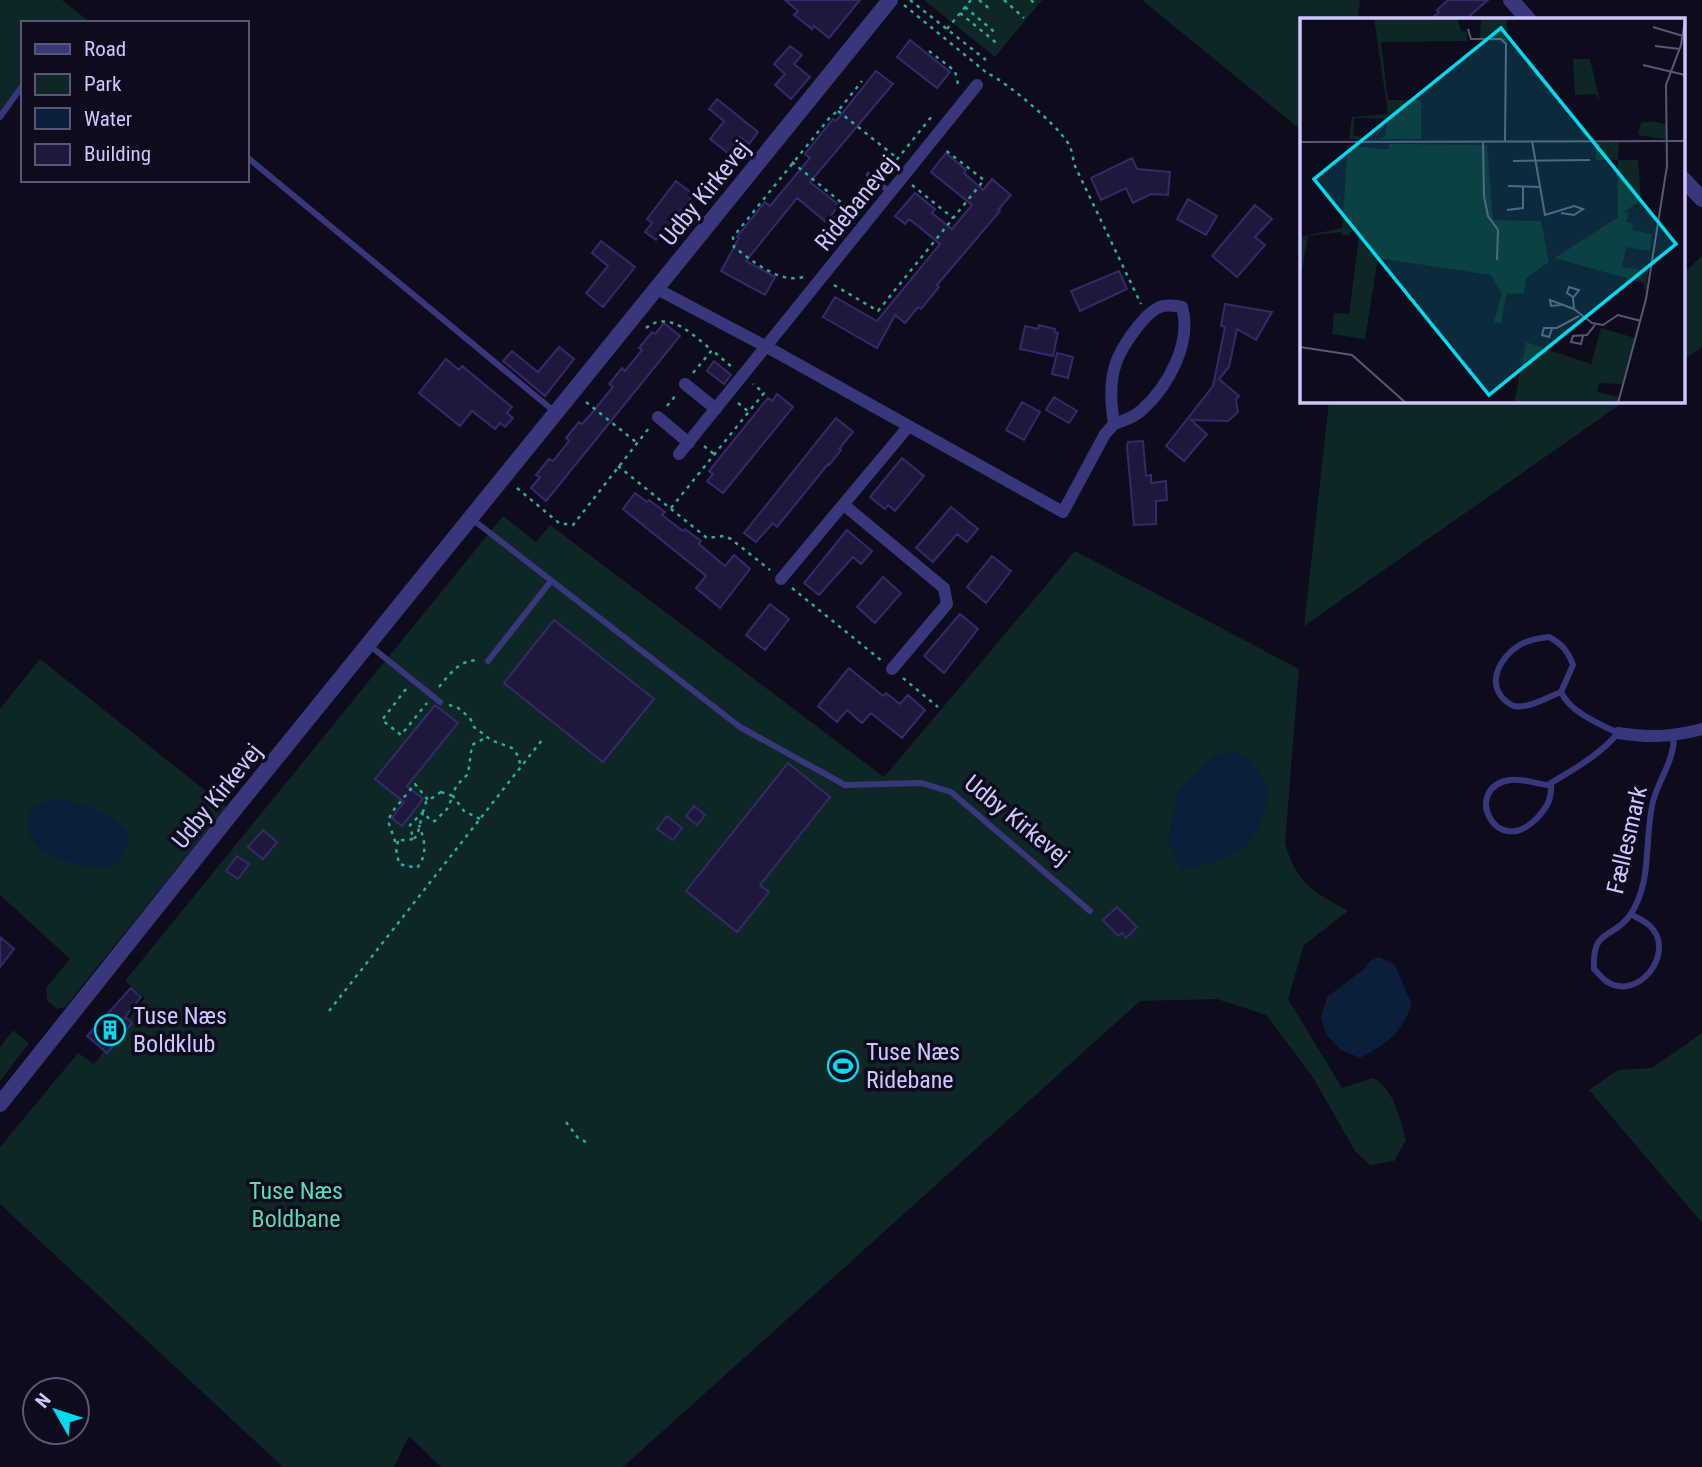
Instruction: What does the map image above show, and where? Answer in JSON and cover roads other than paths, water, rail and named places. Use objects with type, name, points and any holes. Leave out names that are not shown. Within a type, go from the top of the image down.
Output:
[{"type":"street","name":"Udby Kirkevej","points":[[0,1104],[163,898],[890,0]]},
{"type":"street","points":[[1511,0],[1527,18]]},
{"type":"street","name":"Ridebanevej","points":[[680,454],[977,85]]},
{"type":"street","points":[[1684,180],[1702,199]]},
{"type":"street","points":[[657,289],[767,347],[1063,512],[1105,434],[1114,424],[1142,411],[1171,371],[1179,354],[1186,321],[1182,307],[1160,307],[1147,317],[1129,339],[1116,363],[1110,398],[1114,424]]},
{"type":"street","points":[[685,384],[716,409]]},
{"type":"street","points":[[657,417],[689,443]]},
{"type":"street","points":[[781,579],[908,427]]},
{"type":"street","points":[[844,505],[944,588],[947,604],[892,669]]},
{"type":"street","points":[[1618,733],[1647,738],[1674,736],[1702,729]]},
{"type":"lane","points":[[0,117],[21,88]]},
{"type":"lane","points":[[248,158],[556,413]]},
{"type":"lane","points":[[869,175],[891,193]]},
{"type":"lane","name":"Udby Kirkevej","points":[[471,518],[740,727],[845,785],[921,783],[951,792],[1090,911]]},
{"type":"lane","points":[[488,661],[551,581]]},
{"type":"lane","points":[[1549,637],[1559,642],[1569,653],[1573,665],[1561,692],[1527,705],[1514,706],[1504,700],[1497,690],[1495,678],[1504,658],[1520,644],[1549,637]]},
{"type":"lane","points":[[369,645],[440,702]]},
{"type":"lane","points":[[1551,783],[1552,796],[1545,809],[1532,823],[1516,832],[1494,825],[1487,815],[1485,804],[1496,785],[1510,780],[1530,780],[1541,785],[1551,783],[1586,761],[1618,733],[1589,719],[1564,698],[1561,692]]},
{"type":"lane","name":"Fællesmark","points":[[1631,914],[1652,927],[1658,944],[1656,965],[1646,977],[1633,985],[1619,986],[1605,981],[1594,969],[1593,952],[1602,936],[1631,914],[1641,890],[1646,865],[1649,819],[1655,795],[1674,749],[1674,736]]},
{"type":"water","points":[[1236,753],[1248,757],[1269,788],[1259,826],[1253,837],[1236,852],[1215,862],[1181,870],[1168,840],[1178,791],[1215,755]]},
{"type":"water","points":[[54,799],[94,808],[119,825],[128,833],[123,856],[109,866],[87,866],[73,864],[39,848],[29,831],[28,819],[32,809]]},
{"type":"water","points":[[1379,957],[1395,965],[1412,1005],[1403,1024],[1392,1037],[1360,1058],[1341,1050],[1326,1034],[1321,1018],[1327,997],[1364,969],[1370,961]]},
{"type":"place","name":"Tuse Næs Boldklub","points":[[110,1030]]},
{"type":"place","name":"Tuse Næs Ridebane","points":[[843,1066]]},
{"type":"park label","name":"Tuse Næs Boldbane","points":[[296,1205]]}]
